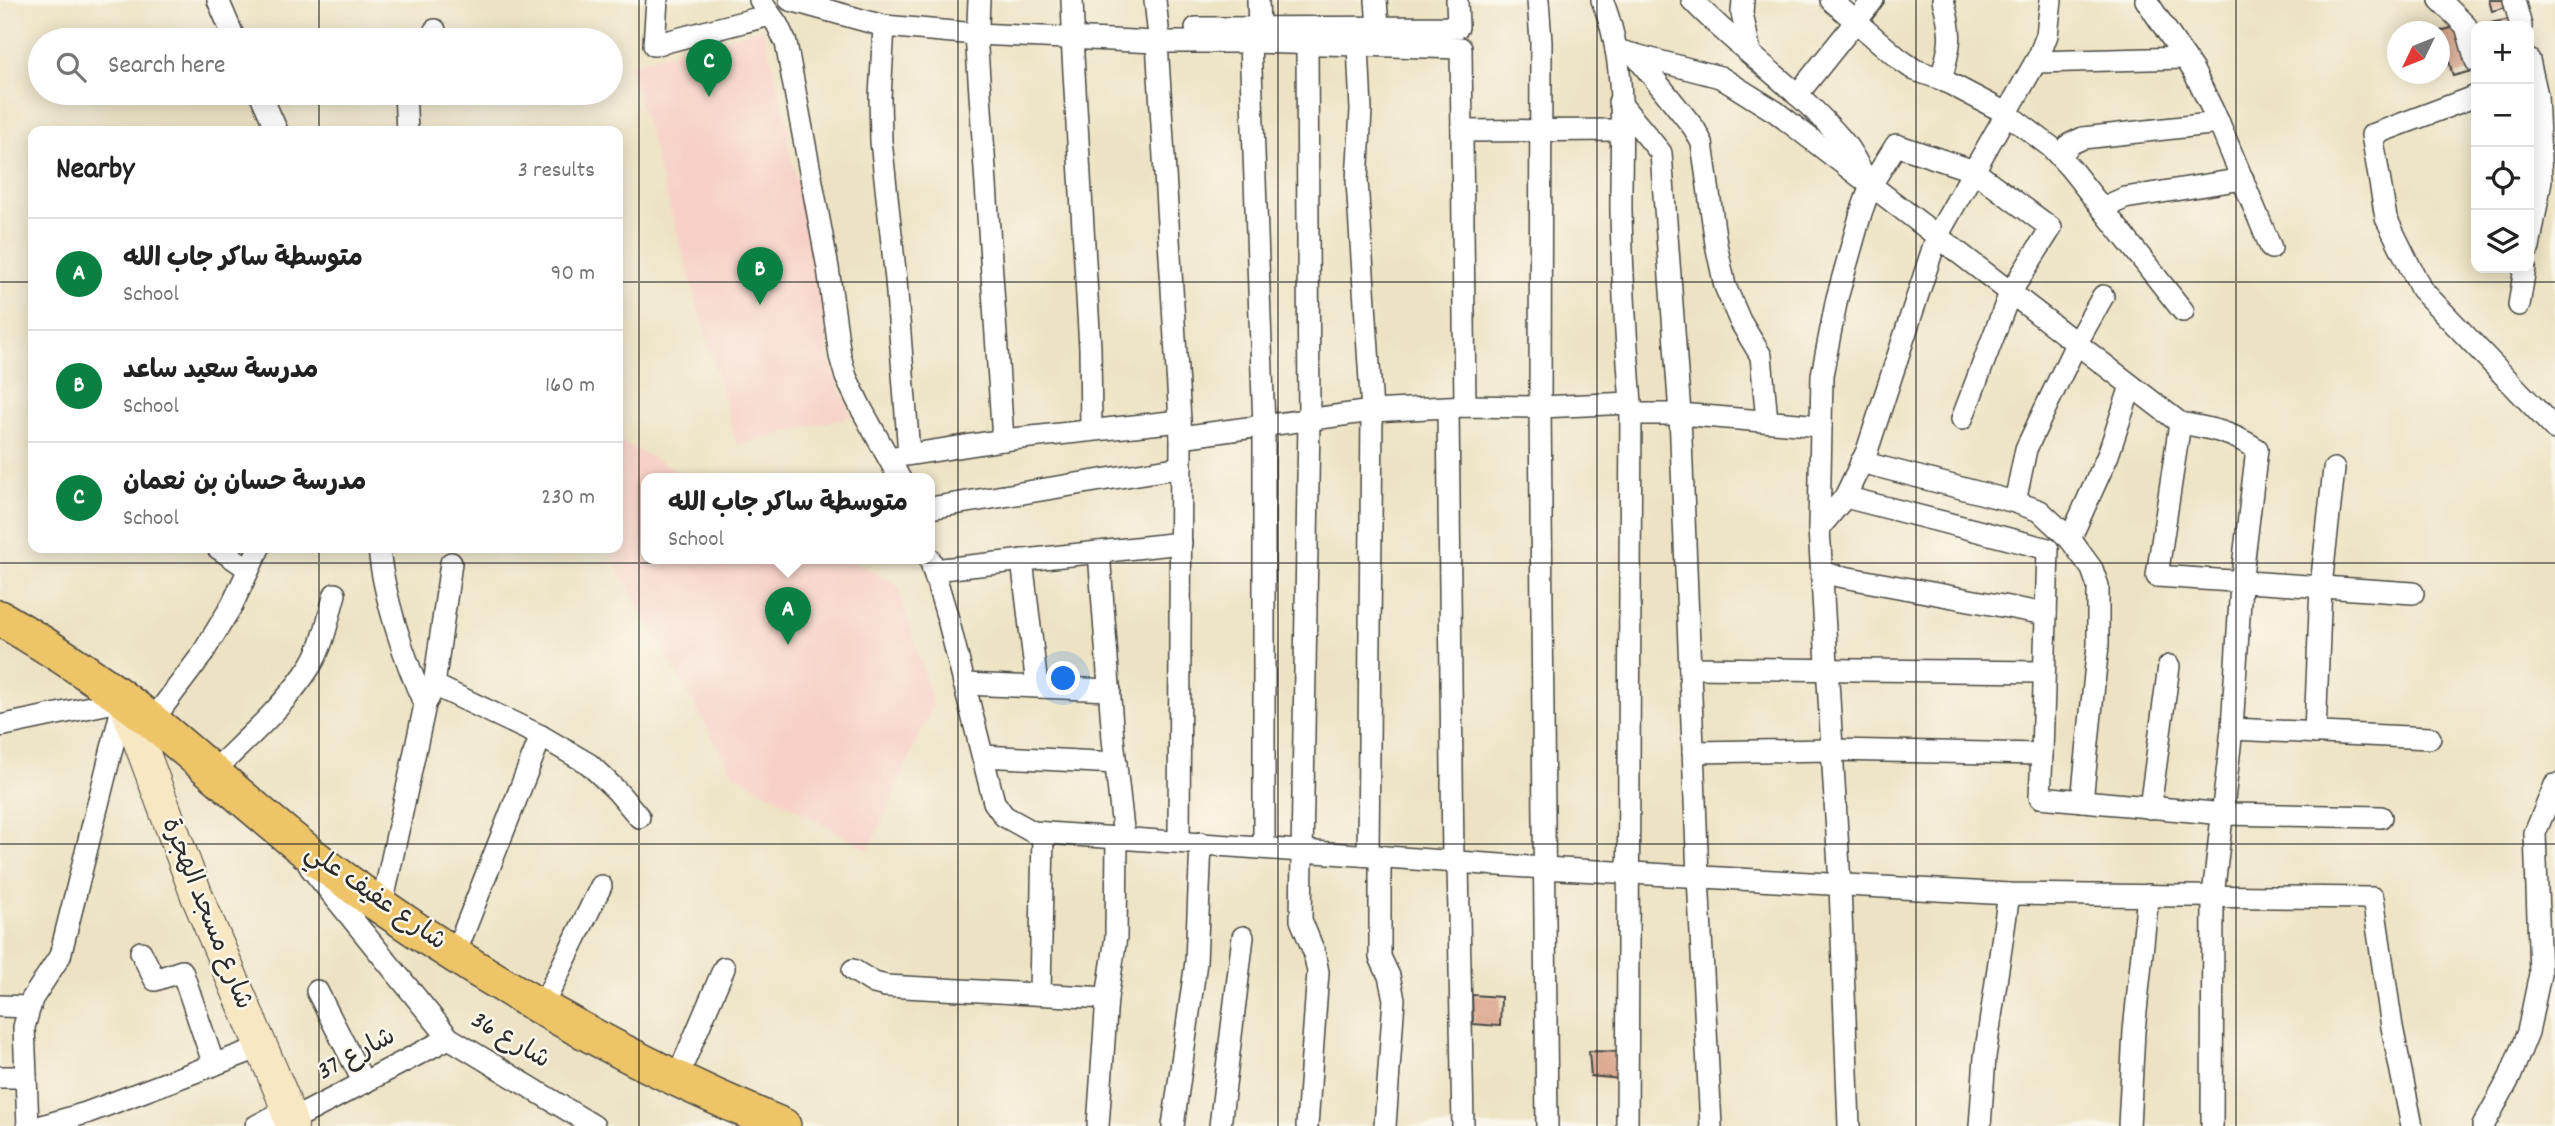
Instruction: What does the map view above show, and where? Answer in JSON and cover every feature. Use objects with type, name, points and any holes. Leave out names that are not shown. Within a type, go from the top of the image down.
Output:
[{"type":"main road","name":"شارع عفيف علي","points":[[0,618],[63,655],[124,700],[328,868],[455,954],[542,1007],[677,1078],[783,1126]]},
{"type":"street","points":[[218,0],[230,28]]},
{"type":"street","points":[[657,0],[654,45],[765,7],[786,43],[828,268],[840,356],[846,377],[899,456]]},
{"type":"street","points":[[790,0],[884,26],[1157,35],[1254,34],[1378,27],[1458,27],[1457,0]]},
{"type":"street","points":[[837,0],[977,29]]},
{"type":"street","points":[[979,0],[977,29],[1003,440]]},
{"type":"street","points":[[1072,0],[1090,348],[1091,429]]},
{"type":"street","points":[[1155,0],[1181,429],[1179,842]]},
{"type":"street","points":[[1258,0],[1254,34],[1264,427],[1264,848]]},
{"type":"street","points":[[1376,0],[1378,27]]},
{"type":"street","points":[[1538,0],[1541,42],[1540,407],[1547,1126]]},
{"type":"street","points":[[1602,0],[1626,52],[1693,128],[1702,143],[1716,244],[1725,286],[1740,321],[1761,356],[1767,421]]},
{"type":"street","points":[[1692,0],[1719,28],[1797,95],[1843,141],[1871,185]]},
{"type":"street","points":[[1743,0],[1742,13],[1750,52]]},
{"type":"street","points":[[1831,0],[1915,70],[1941,79],[2006,113],[2060,157],[2183,311]]},
{"type":"street","points":[[1797,95],[1873,0]]},
{"type":"street","points":[[1941,79],[1951,41],[1950,24],[1943,0]]},
{"type":"street","points":[[1819,528],[1845,497],[1861,461],[1937,236],[2036,62],[2047,34],[2051,0]]},
{"type":"street","points":[[2146,0],[2185,58],[2219,123],[2271,248]]},
{"type":"street","points":[[2440,0],[2466,26],[2471,44]]},
{"type":"street","points":[[2514,0],[2520,21]]},
{"type":"street","points":[[884,26],[880,97],[881,141],[896,280],[900,473]]},
{"type":"street","points":[[1254,34],[1307,44],[1461,48],[1456,861],[1462,1126]]},
{"type":"street","points":[[1307,44],[1310,420],[1301,920],[1314,952],[1318,972],[1307,1126]]},
{"type":"street","points":[[1358,45],[1361,110],[1357,181],[1372,411],[1374,856],[1380,957],[1389,976],[1394,999],[1385,1126]]},
{"type":"street","points":[[1626,52],[1619,103],[1622,284],[1631,408],[1627,1126]]},
{"type":"street","points":[[1626,52],[1720,77],[1776,112],[2180,423],[2237,436],[2257,449],[2241,584],[2224,814],[2213,896],[2212,1126]]},
{"type":"street","points":[[2036,62],[2185,58]]},
{"type":"street","points":[[2534,82],[2541,180],[2534,220]]},
{"type":"street","points":[[2471,98],[2372,135],[2386,218],[2421,289],[2555,429]]},
{"type":"street","points":[[1619,103],[1661,153],[1680,414],[1698,877],[1711,1126]]},
{"type":"street","points":[[265,105],[275,126]]},
{"type":"street","points":[[406,105],[407,126]]},
{"type":"street","points":[[2060,157],[2070,144],[2083,138],[2219,123]]},
{"type":"street","points":[[1462,131],[1620,130]]},
{"type":"street","points":[[1849,1126],[1840,885],[1819,528],[1822,375],[1837,298],[1871,185],[1896,145],[1974,170],[2051,228],[2010,293],[1962,419]]},
{"type":"street","points":[[2102,208],[2125,198],[2243,179]]},
{"type":"street","points":[[2519,304],[2524,273]]},
{"type":"street","points":[[2015,502],[2026,449],[2076,344],[2103,296]]},
{"type":"street","points":[[2070,538],[2108,455],[2131,386]]},
{"type":"street","points":[[899,456],[1091,429],[1264,427],[1372,411],[1457,407],[1631,408],[1821,426]]},
{"type":"street","points":[[2180,423],[2157,576],[2241,584],[2321,586],[2413,593]]},
{"type":"street","points":[[1861,461],[2040,511],[2070,538],[2092,569],[2098,586],[2098,645],[2082,801]]},
{"type":"street","points":[[935,507],[1181,467]]},
{"type":"street","points":[[2315,733],[2321,586],[2334,469]]},
{"type":"street","points":[[1845,497],[2048,549],[2040,797],[2224,814],[2381,817]]},
{"type":"street","points":[[1181,542],[1022,560],[931,565],[994,802],[1004,816],[1033,832],[1543,868],[2009,894],[2373,898],[2392,1027],[2412,1126]]},
{"type":"street","points":[[1098,1126],[1107,998],[1116,937],[1120,838],[1099,552]]},
{"type":"street","points":[[225,553],[249,569]]},
{"type":"street","points":[[152,721],[201,656],[232,605],[257,553]]},
{"type":"street","points":[[380,553],[381,568],[412,677],[430,695],[541,736],[589,764],[639,817]]},
{"type":"street","points":[[1022,560],[1037,686]]},
{"type":"street","points":[[382,905],[430,695],[451,563]]},
{"type":"street","points":[[1822,573],[2046,614]]},
{"type":"street","points":[[212,773],[286,699],[311,665],[321,645],[335,594]]},
{"type":"street","points":[[2150,808],[2169,666]]},
{"type":"street","points":[[1690,668],[2044,672]]},
{"type":"street","points":[[964,684],[1110,690]]},
{"type":"street","points":[[0,726],[124,700],[60,956],[32,999],[24,1027],[28,1126]]},
{"type":"street","name":"شارع مسجد الهجرة","points":[[124,700],[197,896],[290,1119]]},
{"type":"street","points":[[2232,729],[2430,738]]},
{"type":"street","points":[[455,954],[541,736]]},
{"type":"street","points":[[1693,752],[1831,750],[2042,754]]},
{"type":"street","points":[[983,756],[1116,763]]},
{"type":"street","points":[[2483,1126],[2510,1077],[2548,970],[2535,832],[2555,785]]},
{"type":"street","name":"شارع 36","points":[[276,826],[449,1038],[594,1126]]},
{"type":"street","points":[[1040,993],[1043,832]]},
{"type":"street","points":[[1173,1126],[1196,962],[1201,843]]},
{"type":"street","points":[[542,1007],[601,886]]},
{"type":"street","points":[[1980,1126],[1985,1056],[2009,894]]},
{"type":"street","points":[[2129,1126],[2134,1031],[2148,895]]},
{"type":"street","points":[[1220,1126],[1243,937]]},
{"type":"street","points":[[141,952],[155,980],[182,971],[214,1065]]},
{"type":"street","points":[[677,1078],[724,968]]},
{"type":"street","points":[[853,970],[874,983],[886,986],[1107,998]]},
{"type":"street","points":[[317,991],[364,1083]]},
{"type":"street","points":[[0,1006],[30,1007]]},
{"type":"street","name":"شارع 37","points":[[257,1126],[290,1119],[449,1038]]},
{"type":"street","points":[[42,1126],[86,1113],[261,1047]]},
{"type":"street","points":[[0,1077],[26,1077]]},
{"type":"shaded area","points":[[763,28],[789,130],[787,142],[816,254],[828,356],[851,416],[737,445],[629,64]]},
{"type":"shaded area","points":[[623,443],[681,473],[641,473],[641,564],[858,564],[898,585],[933,705],[869,850],[733,773],[609,553],[623,553]]},
{"type":"building","points":[[2489,0],[2506,0],[2507,7],[2492,11]]},
{"type":"building","points":[[2463,25],[2471,55],[2471,71],[2453,76],[2450,65],[2450,28]]},
{"type":"building","points":[[1472,995],[1501,997],[1500,1026],[1473,1024]]},
{"type":"building","points":[[1589,1051],[1624,1052],[1621,1079],[1591,1076]]},
{"type":"place","name":"مدرسة حسان بن نعمان","points":[[709,97]]},
{"type":"place","name":"مدرسة سعيد ساعد","points":[[760,305]]},
{"type":"place","name":"متوسطة ساكر جاب الله","points":[[788,645]]}]
